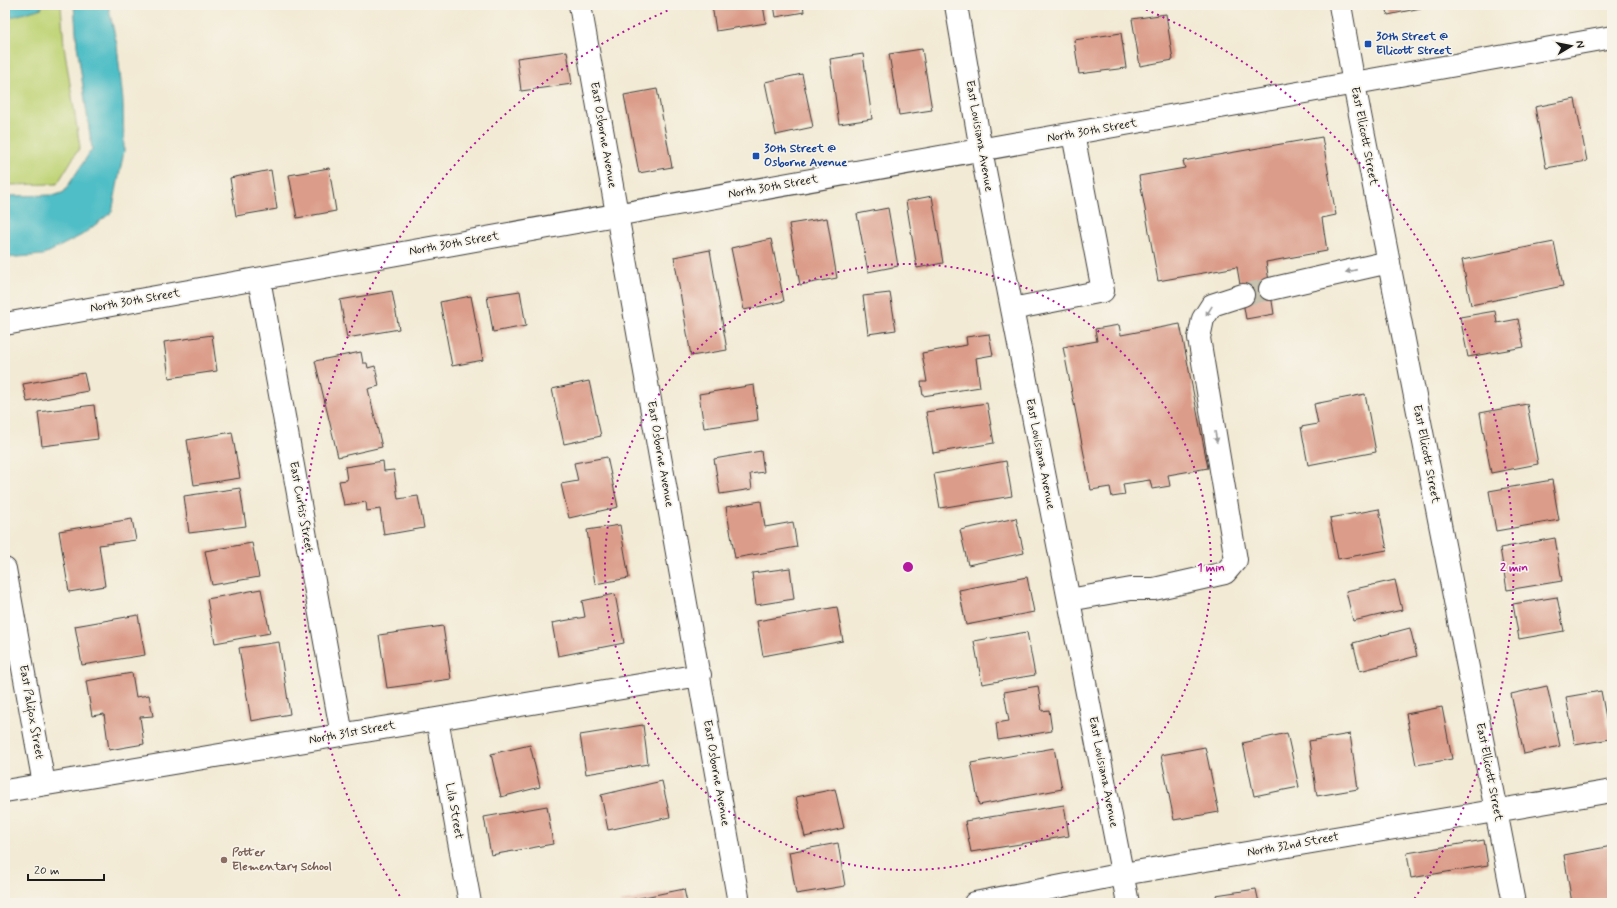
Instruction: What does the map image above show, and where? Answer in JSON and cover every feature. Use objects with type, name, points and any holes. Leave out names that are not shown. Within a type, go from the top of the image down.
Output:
[{"type":"street","name":"East Osborne Avenue","points":[[580,5],[700,675],[739,903]]},
{"type":"street","name":"East Louisiana Avenue","points":[[956,5],[981,150],[1128,903]]},
{"type":"street","name":"East Ellicott Street","points":[[1340,5],[1354,84],[1514,903]]},
{"type":"street","name":"North 30th Street","points":[[5,324],[1612,37]]},
{"type":"street","points":[[1012,309],[1103,291],[1073,134]]},
{"type":"street","points":[[1270,289],[1389,262]]},
{"type":"street","name":"East Curtis Street","points":[[259,279],[342,735]]},
{"type":"street","points":[[1069,600],[1131,589],[1154,589],[1225,573],[1236,560],[1199,338],[1203,319],[1212,305],[1243,295]]},
{"type":"street","name":"East Palifox Street","points":[[5,569],[44,784]]},
{"type":"street","name":"North 31st Street","points":[[5,791],[700,675]]},
{"type":"street","name":"Lila Street","points":[[437,719],[470,903]]},
{"type":"street","name":"North 32nd Street","points":[[975,903],[1123,874],[1612,791]]},
{"type":"green space","points":[[5,5],[61,5],[64,46],[80,147],[57,184],[5,185]]},
{"type":"water","points":[[5,5],[42,5],[42,8],[5,19]]},
{"type":"water","points":[[74,5],[108,5],[117,45],[123,101],[124,151],[112,212],[82,235],[43,255],[5,258],[5,196],[56,195],[64,192],[92,149],[77,45]]},
{"type":"building","points":[[712,5],[763,5],[766,23],[716,31]]},
{"type":"building","points":[[774,5],[803,5],[804,12],[776,17]]},
{"type":"building","points":[[1386,5],[1430,5],[1430,6],[1388,15]]},
{"type":"building","points":[[1166,14],[1173,60],[1140,66],[1132,19]]},
{"type":"building","points":[[1121,33],[1126,68],[1079,74],[1074,40]]},
{"type":"building","points":[[922,49],[932,110],[899,115],[889,54]]},
{"type":"building","points":[[567,51],[572,84],[521,91],[517,58]]},
{"type":"building","points":[[863,54],[872,119],[839,124],[830,59]]},
{"type":"building","points":[[802,74],[813,127],[776,135],[765,82]]},
{"type":"building","points":[[657,89],[672,167],[639,173],[624,95]]},
{"type":"building","points":[[1575,99],[1587,161],[1546,168],[1535,107]]},
{"type":"building","points":[[1322,137],[1336,215],[1322,218],[1327,251],[1266,262],[1274,314],[1246,319],[1237,267],[1158,281],[1139,176],[1185,168],[1183,161]]},
{"type":"building","points":[[329,168],[336,211],[297,218],[289,175]]},
{"type":"building","points":[[271,170],[277,209],[236,216],[230,178]]},
{"type":"building","points":[[932,196],[943,263],[917,268],[906,201]]},
{"type":"building","points":[[888,208],[898,266],[868,272],[857,214]]},
{"type":"building","points":[[827,218],[837,278],[800,285],[789,224]]},
{"type":"building","points":[[771,239],[784,301],[744,310],[731,248]]},
{"type":"building","points":[[1554,242],[1563,286],[1471,305],[1462,260]]},
{"type":"building","points":[[710,250],[727,350],[691,356],[674,257]]},
{"type":"building","points":[[392,291],[399,329],[347,338],[340,300]]},
{"type":"building","points":[[520,291],[526,326],[493,332],[487,296]]},
{"type":"building","points":[[890,293],[896,330],[868,334],[863,296]]},
{"type":"building","points":[[471,296],[483,360],[452,366],[440,302]]},
{"type":"building","points":[[1495,311],[1497,323],[1518,319],[1524,347],[1468,357],[1460,317]]},
{"type":"building","points":[[1180,324],[1208,468],[1168,475],[1170,486],[1152,489],[1150,480],[1123,484],[1125,495],[1112,497],[1110,487],[1091,490],[1063,347],[1097,341],[1095,329],[1119,325],[1121,335]]},
{"type":"building","points":[[989,334],[993,355],[976,358],[980,387],[923,396],[921,382],[927,382],[922,353],[967,345],[966,337]]},
{"type":"building","points":[[212,335],[217,371],[169,378],[164,342]]},
{"type":"building","points":[[361,352],[363,363],[367,363],[368,368],[375,366],[379,386],[368,389],[382,447],[338,457],[315,361]]},
{"type":"building","points":[[84,373],[88,391],[27,402],[23,384]]},
{"type":"building","points":[[589,381],[601,436],[564,444],[552,389]]},
{"type":"building","points":[[754,385],[758,420],[704,428],[699,394]]},
{"type":"building","points":[[1365,394],[1376,452],[1308,465],[1301,427],[1318,424],[1314,404]]},
{"type":"building","points":[[987,403],[994,443],[933,453],[926,412]]},
{"type":"building","points":[[1527,404],[1538,464],[1491,473],[1480,413]]},
{"type":"building","points":[[94,405],[98,439],[42,446],[38,412]]},
{"type":"building","points":[[232,432],[240,478],[194,485],[187,440]]},
{"type":"building","points":[[761,451],[764,472],[750,474],[752,489],[720,494],[714,459]]},
{"type":"building","points":[[607,457],[618,507],[569,518],[561,484],[578,481],[574,463]]},
{"type":"building","points":[[383,461],[384,471],[394,470],[398,499],[418,496],[424,528],[384,535],[380,509],[367,511],[366,502],[344,505],[339,481],[347,480],[345,467]]},
{"type":"building","points":[[1006,461],[1012,496],[940,508],[934,474]]},
{"type":"building","points":[[1552,480],[1559,520],[1496,531],[1489,491]]},
{"type":"building","points":[[240,488],[246,526],[189,533],[184,496]]},
{"type":"building","points":[[761,501],[765,527],[793,522],[797,547],[735,558],[726,507]]},
{"type":"building","points":[[1379,509],[1387,550],[1338,559],[1330,518]]},
{"type":"building","points":[[1016,518],[1024,553],[968,565],[960,530]]},
{"type":"building","points":[[132,519],[136,540],[99,545],[105,586],[69,592],[59,531]]},
{"type":"building","points":[[620,525],[629,578],[595,584],[587,530]]},
{"type":"building","points":[[1555,538],[1562,581],[1507,590],[1500,548]]},
{"type":"building","points":[[252,543],[259,577],[212,585],[205,551]]},
{"type":"building","points":[[790,568],[794,599],[756,605],[752,573]]},
{"type":"building","points":[[1027,577],[1034,612],[966,625],[959,590]]},
{"type":"building","points":[[1395,580],[1402,610],[1353,621],[1346,591]]},
{"type":"building","points":[[261,589],[270,633],[215,643],[207,599]]},
{"type":"building","points":[[615,594],[624,643],[558,656],[552,623],[585,617],[582,601]]},
{"type":"building","points":[[1557,597],[1564,631],[1519,639],[1513,604]]},
{"type":"building","points":[[837,607],[843,641],[763,656],[757,621]]},
{"type":"building","points":[[138,615],[145,655],[82,665],[75,626]]},
{"type":"building","points":[[443,626],[451,679],[387,688],[379,635]]},
{"type":"building","points":[[1410,628],[1417,656],[1360,671],[1353,643]]},
{"type":"building","points":[[1027,632],[1035,675],[982,684],[974,641]]},
{"type":"building","points":[[279,642],[290,714],[251,721],[239,648]]},
{"type":"building","points":[[132,673],[136,697],[149,695],[153,716],[140,717],[144,744],[109,750],[104,714],[92,716],[86,681]]},
{"type":"building","points":[[1038,686],[1042,711],[1049,710],[1052,731],[998,740],[996,723],[1009,721],[1004,692]]},
{"type":"building","points":[[1547,686],[1560,746],[1524,754],[1511,694]]},
{"type":"building","points":[[1601,691],[1610,739],[1575,745],[1566,697]]},
{"type":"building","points":[[1442,707],[1452,759],[1416,765],[1406,714]]},
{"type":"building","points":[[643,725],[648,764],[586,774],[580,735]]},
{"type":"building","points":[[1287,733],[1299,787],[1254,796],[1243,743]]},
{"type":"building","points":[[1350,734],[1358,789],[1317,796],[1309,741]]},
{"type":"building","points":[[530,745],[540,787],[501,797],[491,754]]},
{"type":"building","points":[[1205,747],[1219,812],[1174,820],[1161,755]]},
{"type":"building","points":[[1054,748],[1062,789],[979,805],[971,763]]},
{"type":"building","points":[[662,781],[670,817],[608,830],[601,795]]},
{"type":"building","points":[[835,789],[844,828],[805,837],[796,797]]},
{"type":"building","points":[[1064,805],[1069,836],[971,852],[965,821]]},
{"type":"building","points":[[547,806],[553,844],[491,855],[484,817]]},
{"type":"building","points":[[1484,840],[1488,865],[1411,878],[1407,853]]},
{"type":"building","points":[[838,843],[845,886],[796,894],[789,852]]},
{"type":"building","points":[[1612,846],[1612,903],[1572,903],[1564,855]]},
{"type":"building","points":[[684,889],[687,903],[620,903],[620,902]]},
{"type":"building","points":[[1256,889],[1259,903],[1218,903],[1216,895]]},
{"type":"tunnel","points":[[1243,295],[1270,289]]},
{"type":"place","name":"30th Street @ Ellicott Street","points":[[1368,44]]},
{"type":"place","name":"30th Street @ Osborne Avenue","points":[[756,156]]},
{"type":"place","name":"Potter Elementary School","points":[[224,860]]}]
